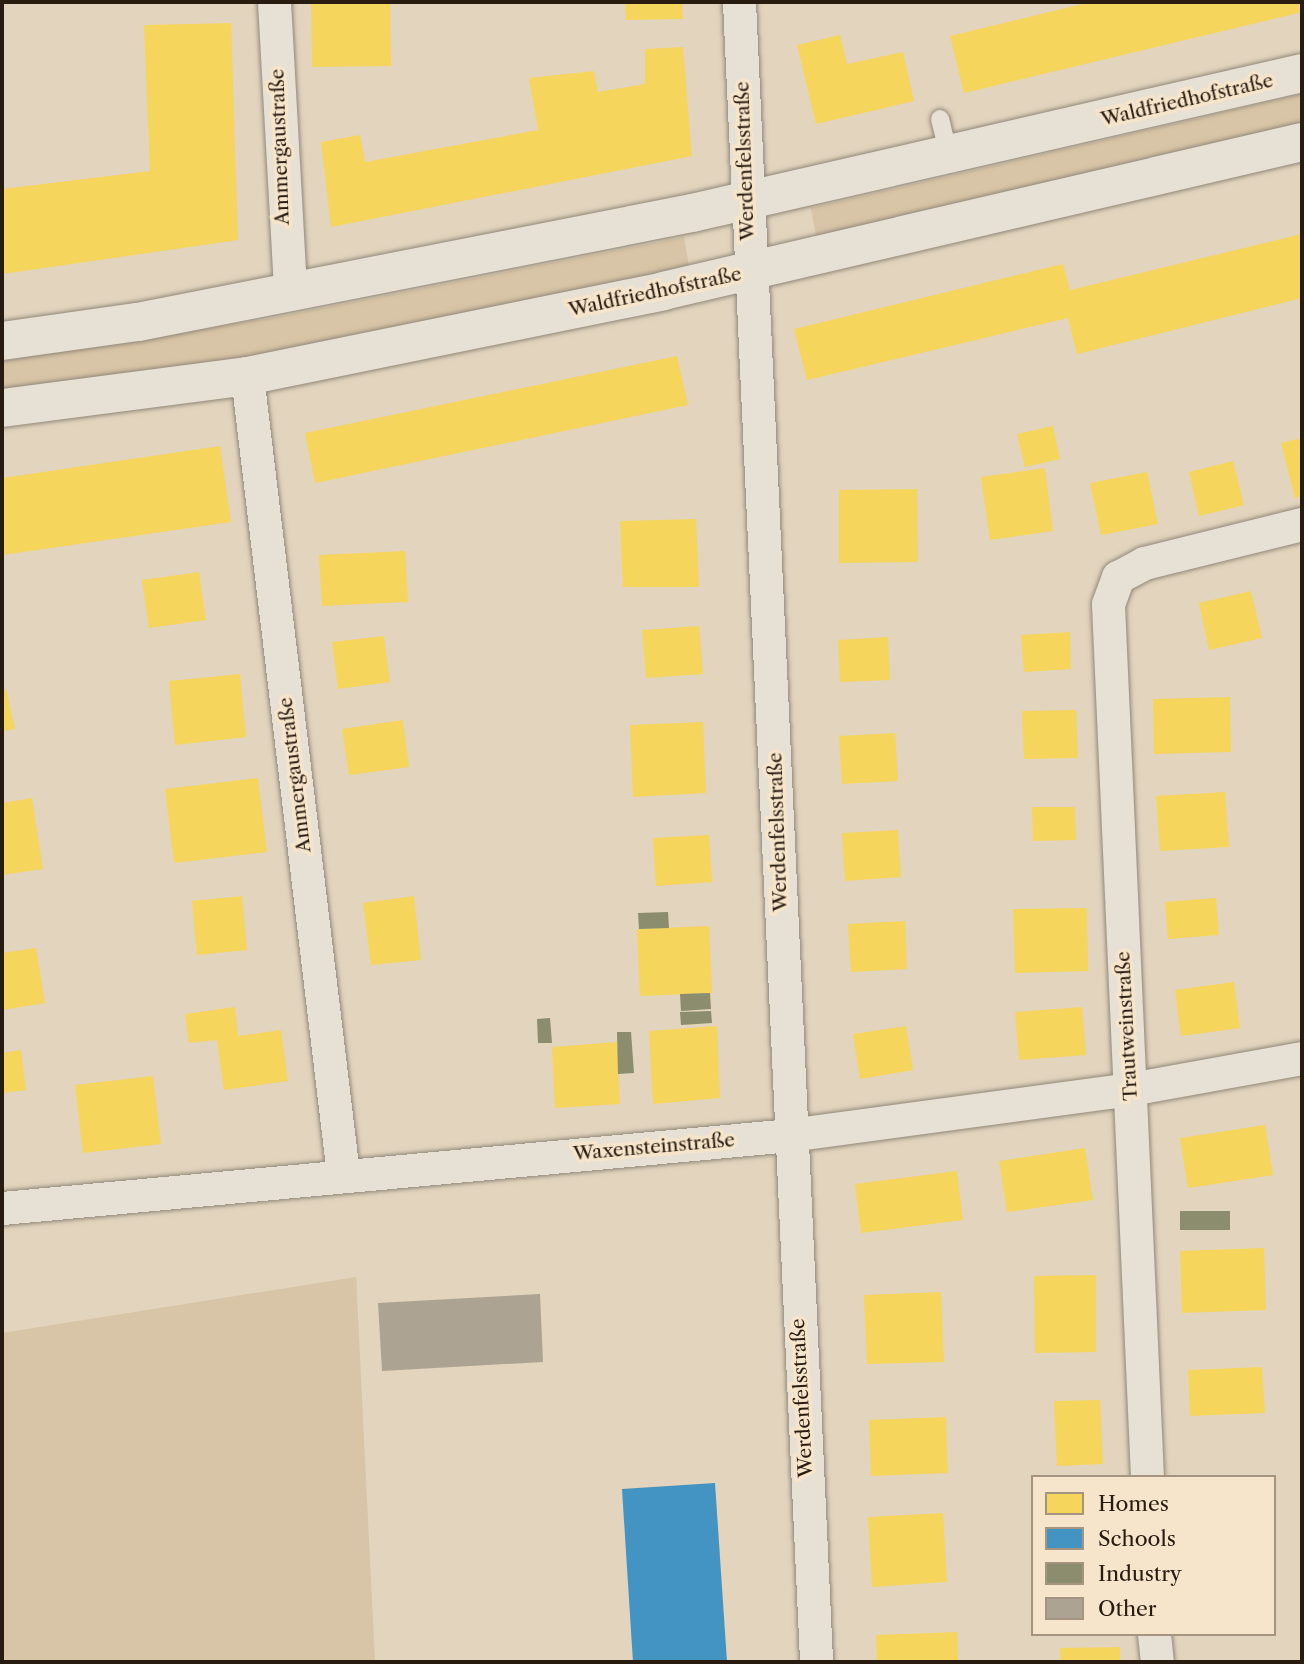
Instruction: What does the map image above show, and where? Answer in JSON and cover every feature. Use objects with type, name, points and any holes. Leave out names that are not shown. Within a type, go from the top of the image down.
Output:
[{"type":"main road","name":"Waldfriedhofstraße","points":[[2,341],[138,322],[746,200],[945,137],[1302,73]]},
{"type":"main road","name":"Waldfriedhofstraße","points":[[2,408],[247,376],[749,272],[1302,142]]},
{"type":"street","name":"Ammergaustraße","points":[[274,2],[290,292]]},
{"type":"street","name":"Werdenfelsstraße","points":[[739,2],[749,272],[769,602],[790,1135],[816,1662]]},
{"type":"street","name":"Ammergaustraße","points":[[247,376],[343,1174]]},
{"type":"street","name":"Trautweinstraße","points":[[1147,1475],[1108,604],[1118,577],[1144,563],[1302,524]]},
{"type":"street","name":"Waxensteinstraße","points":[[2,1208],[343,1174],[790,1135],[1130,1089],[1302,1058]]},
{"type":"street","points":[[1154,1636],[1157,1662]]},
{"type":"shaded area","points":[[1302,94],[1302,129],[817,242],[811,208]]},
{"type":"shaded area","points":[[684,237],[690,272],[269,355],[2,392],[2,361],[266,319]]},
{"type":"shaded area","points":[[356,1277],[375,1662],[2,1662],[2,1333]]},
{"type":"building: Homes","points":[[311,2],[390,2],[391,66],[312,67]]},
{"type":"building: Homes","points":[[625,2],[682,2],[683,19],[626,20]]},
{"type":"building: Homes","points":[[1091,2],[1302,2],[1302,12],[964,93],[950,36]]},
{"type":"building: Homes","points":[[231,23],[238,240],[2,274],[2,189],[150,171],[144,25]]},
{"type":"building: Homes","points":[[840,35],[847,64],[903,52],[914,101],[816,124],[797,45]]},
{"type":"building: Homes","points":[[683,47],[692,156],[331,227],[321,142],[360,135],[365,162],[538,130],[529,78],[594,71],[598,92],[645,84],[645,49]]},
{"type":"building: Homes","points":[[1302,234],[1302,298],[1077,354],[1068,318],[807,380],[794,329],[1063,264],[1070,290]]},
{"type":"building: Homes","points":[[677,356],[688,405],[315,483],[305,433]]},
{"type":"building: Homes","points":[[1053,426],[1060,459],[1025,467],[1017,434]]},
{"type":"building: Homes","points":[[1302,438],[1302,496],[1295,498],[1281,443]]},
{"type":"building: Homes","points":[[220,446],[231,522],[2,555],[2,478]]},
{"type":"building: Homes","points":[[1233,461],[1244,505],[1199,516],[1189,472]]},
{"type":"building: Homes","points":[[1045,468],[1053,531],[990,540],[981,477]]},
{"type":"building: Homes","points":[[1147,472],[1158,524],[1101,535],[1090,483]]},
{"type":"building: Homes","points":[[917,489],[918,562],[839,563],[839,490]]},
{"type":"building: Homes","points":[[696,519],[699,587],[623,587],[620,521]]},
{"type":"building: Homes","points":[[405,551],[408,602],[322,606],[319,555]]},
{"type":"building: Homes","points":[[199,572],[206,620],[149,628],[142,580]]},
{"type":"building: Homes","points":[[1251,591],[1262,638],[1209,650],[1199,603]]},
{"type":"building: Homes","points":[[699,626],[703,674],[646,678],[642,630]]},
{"type":"building: Homes","points":[[1070,632],[1071,669],[1024,672],[1021,635]]},
{"type":"building: Homes","points":[[384,636],[390,682],[338,689],[332,642]]},
{"type":"building: Homes","points":[[888,637],[890,680],[840,682],[838,640]]},
{"type":"building: Homes","points":[[240,674],[246,737],[175,745],[169,681]]},
{"type":"building: Homes","points":[[6,689],[15,729],[2,731],[2,690]]},
{"type":"building: Homes","points":[[1230,697],[1231,752],[1154,754],[1153,699]]},
{"type":"building: Homes","points":[[1076,710],[1078,758],[1024,759],[1022,711]]},
{"type":"building: Homes","points":[[403,720],[409,767],[349,775],[342,729]]},
{"type":"building: Homes","points":[[703,722],[706,793],[633,797],[630,725]]},
{"type":"building: Homes","points":[[895,733],[898,781],[842,784],[839,736]]},
{"type":"building: Homes","points":[[258,778],[267,852],[174,863],[165,789]]},
{"type":"building: Homes","points":[[1225,792],[1229,847],[1160,851],[1156,796]]},
{"type":"building: Homes","points":[[32,798],[43,869],[2,875],[2,803]]},
{"type":"building: Homes","points":[[1032,807],[1075,807],[1076,840],[1033,841]]},
{"type":"building: Homes","points":[[898,830],[901,877],[845,881],[842,833]]},
{"type":"building: Homes","points":[[709,835],[712,882],[656,886],[653,838]]},
{"type":"building: Homes","points":[[242,896],[247,950],[197,955],[192,901]]},
{"type":"building: Homes","points":[[414,896],[421,960],[371,965],[363,903]]},
{"type":"building: Homes","points":[[1216,898],[1219,935],[1168,939],[1165,902]]},
{"type":"building: Homes","points":[[1087,908],[1088,971],[1015,973],[1013,909]]},
{"type":"building: Homes","points":[[905,921],[907,969],[851,972],[848,924]]},
{"type":"building: Homes","points":[[709,926],[712,993],[640,996],[637,929]]},
{"type":"building: Homes","points":[[36,948],[45,1003],[2,1010],[2,953]]},
{"type":"building: Homes","points":[[1234,982],[1240,1028],[1181,1036],[1175,990]]},
{"type":"building: Homes","points":[[235,1007],[238,1036],[281,1030],[288,1081],[224,1090],[217,1040],[189,1043],[185,1014]]},
{"type":"building: Homes","points":[[1082,1007],[1086,1055],[1019,1060],[1015,1012]]},
{"type":"building: Homes","points":[[717,1026],[720,1098],[653,1104],[649,1031]]},
{"type":"building: Homes","points":[[906,1026],[913,1070],[860,1079],[853,1034]]},
{"type":"building: Homes","points":[[617,1042],[620,1104],[555,1108],[552,1047]]},
{"type":"building: Homes","points":[[21,1050],[26,1090],[2,1093],[2,1053]]},
{"type":"building: Homes","points":[[153,1076],[161,1144],[83,1153],[75,1085]]},
{"type":"building: Homes","points":[[1265,1125],[1273,1175],[1188,1188],[1180,1138]]},
{"type":"building: Homes","points":[[1085,1148],[1093,1200],[1007,1212],[999,1161]]},
{"type":"building: Homes","points":[[957,1171],[963,1220],[861,1233],[855,1184]]},
{"type":"building: Homes","points":[[1264,1248],[1266,1310],[1182,1313],[1180,1251]]},
{"type":"building: Homes","points":[[1096,1275],[1096,1352],[1035,1353],[1034,1276]]},
{"type":"building: Homes","points":[[941,1292],[944,1362],[867,1364],[864,1295]]},
{"type":"building: Homes","points":[[1262,1367],[1265,1413],[1190,1416],[1188,1370]]},
{"type":"building: Homes","points":[[1100,1400],[1103,1464],[1057,1466],[1054,1401]]},
{"type":"building: Homes","points":[[946,1417],[948,1473],[871,1476],[869,1420]]},
{"type":"building: Homes","points":[[943,1513],[947,1582],[872,1587],[868,1517]]},
{"type":"building: Homes","points":[[957,1632],[958,1662],[877,1662],[876,1635]]},
{"type":"building: Homes","points":[[1120,1647],[1120,1662],[1061,1662],[1060,1648]]},
{"type":"building: Schools","points":[[715,1483],[727,1662],[633,1662],[622,1489]]},
{"type":"building: Industry","points":[[668,912],[669,928],[639,929],[638,913]]},
{"type":"building: Industry","points":[[710,993],[711,1009],[681,1011],[680,994]]},
{"type":"building: Industry","points":[[711,1011],[712,1023],[681,1025],[680,1012]]},
{"type":"building: Industry","points":[[550,1018],[552,1043],[538,1043],[537,1019]]},
{"type":"building: Industry","points":[[617,1032],[631,1032],[634,1073],[618,1074]]},
{"type":"building: Industry","points":[[1180,1211],[1230,1211],[1230,1230],[1180,1230]]},
{"type":"building: Other","points":[[540,1294],[543,1362],[382,1371],[378,1303]]}]
